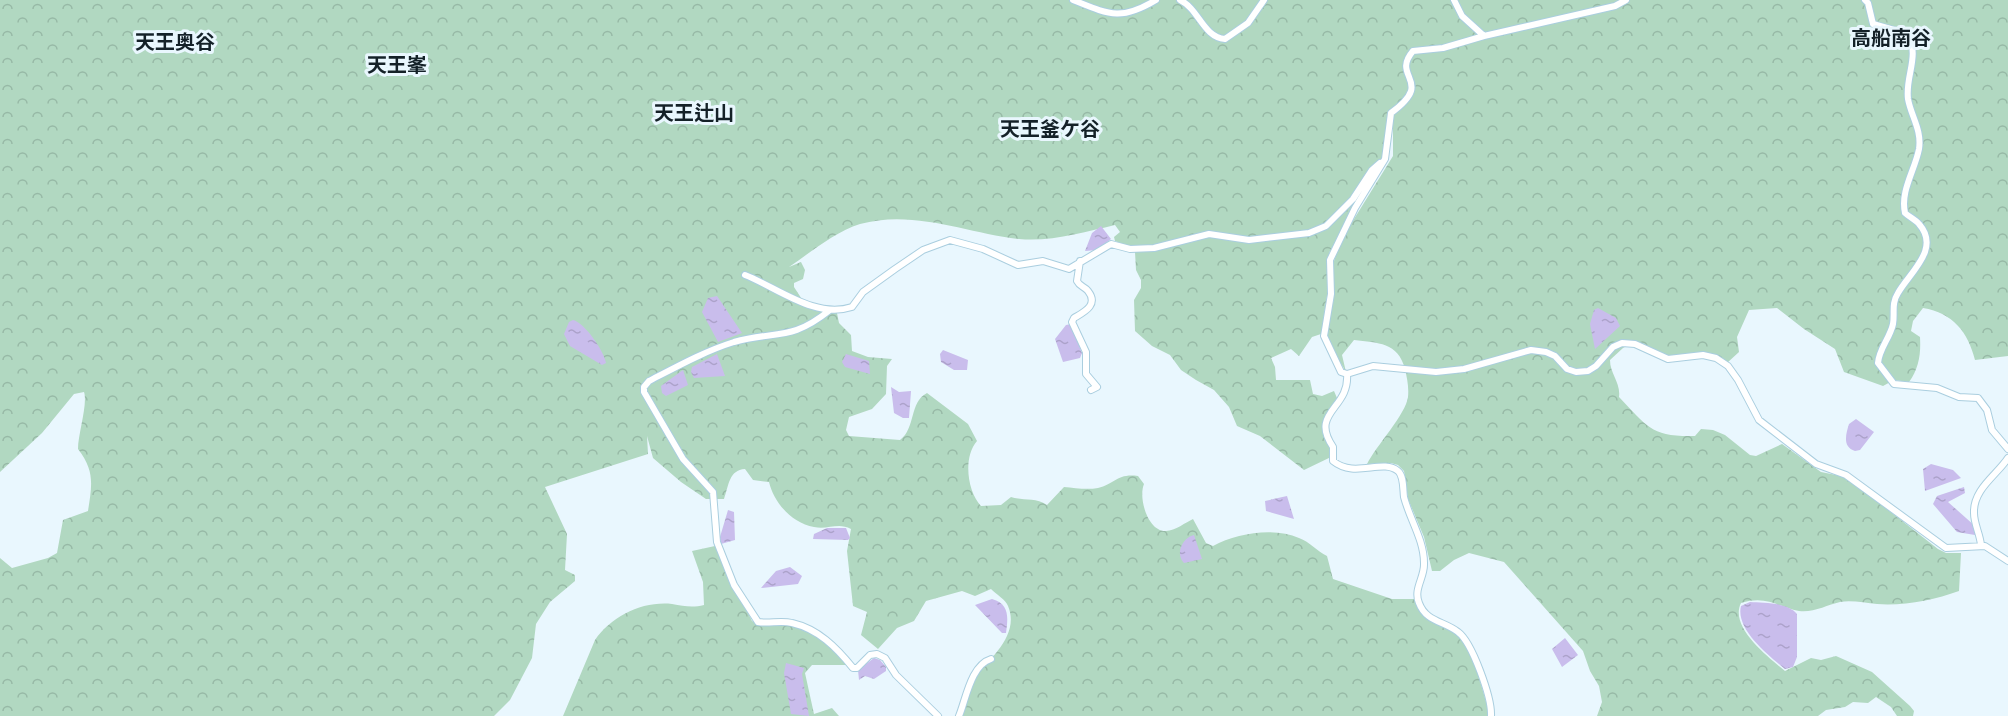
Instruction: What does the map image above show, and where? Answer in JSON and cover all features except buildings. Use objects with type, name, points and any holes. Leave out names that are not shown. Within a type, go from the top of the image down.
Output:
[{"type":"street","points":[[1072,0],[1103,12],[1119,14],[1143,9],[1156,0]]},
{"type":"street","points":[[1179,0],[1195,12],[1209,32],[1225,39],[1248,23],[1264,0]]},
{"type":"street","points":[[1454,0],[1462,16],[1484,36]]},
{"type":"street","points":[[1626,0],[1615,6],[1484,36],[1443,48],[1413,51],[1406,59],[1412,92],[1406,102],[1391,113],[1385,159],[1355,208],[1330,260],[1331,294],[1324,336],[1341,372],[1347,374],[1373,366],[1436,372],[1464,369],[1531,350],[1555,356],[1568,369],[1576,372],[1588,371],[1596,366],[1613,347],[1622,343],[1635,344],[1668,359],[1703,355],[1716,358],[1728,366],[1738,380],[1759,420],[1816,464],[1846,475],[1946,548],[1962,549],[1981,545],[1991,548],[2008,561]]},
{"type":"street","points":[[1868,1],[1873,24],[1908,34],[1914,46],[1908,96],[1920,138],[1904,207],[1905,213],[1920,224],[1927,241],[1927,249],[1921,263],[1893,304],[1893,324],[1879,354],[1878,363],[1894,384],[1937,388],[1959,397],[1978,398],[1987,410],[1992,430],[2008,449]]},
{"type":"street","points":[[745,275],[806,304],[830,310],[852,307],[863,292],[895,269],[923,250],[950,240],[983,249],[1018,265],[1035,261],[1069,268],[1111,244],[1130,249],[1154,248],[1209,234],[1250,240],[1309,233],[1326,226],[1353,199],[1372,170],[1385,159]]},
{"type":"street","points":[[1080,260],[1077,281],[1090,293],[1092,302],[1090,307],[1072,322],[1086,352],[1086,374],[1097,387],[1091,390]]},
{"type":"street","points":[[830,310],[802,330],[784,335],[750,338],[715,350],[649,381],[644,387],[645,392],[683,459],[713,492],[717,542],[734,585],[758,622],[791,622],[810,630],[832,643],[853,668],[857,668],[870,655],[877,654],[885,658],[896,675],[938,716]]},
{"type":"street","points":[[1347,374],[1346,392],[1324,426],[1325,438],[1333,447],[1332,461],[1352,471],[1385,467],[1398,470],[1401,475],[1404,497],[1424,555],[1425,566],[1418,589],[1419,603],[1425,616],[1450,627],[1464,637],[1476,663],[1491,716]]},
{"type":"street","points":[[1981,545],[1973,511],[1975,501],[1987,482],[2008,458]]},
{"type":"street","points":[[959,716],[974,675],[986,660],[991,659]]},
{"type":"green space","points":[[0,0],[2008,0],[2008,356],[1975,360],[1968,341],[1958,325],[1943,314],[1923,308],[1913,321],[1911,331],[1920,337],[1919,361],[1912,377],[1909,382],[1894,380],[1883,386],[1844,372],[1835,349],[1777,308],[1749,310],[1737,337],[1739,352],[1727,363],[1721,358],[1707,354],[1667,355],[1636,341],[1623,348],[1610,360],[1619,397],[1651,428],[1669,435],[1680,436],[1695,436],[1701,429],[1713,430],[1725,435],[1750,455],[1756,456],[1782,444],[1821,472],[1841,476],[1855,484],[1938,549],[1946,553],[1961,553],[1959,591],[1929,600],[1908,603],[1877,604],[1845,601],[1804,611],[1758,600],[1741,603],[1740,622],[1745,631],[1760,650],[1785,671],[1811,658],[1821,660],[1836,656],[1872,672],[1910,706],[1914,711],[1913,716],[1897,716],[1891,707],[1876,697],[1868,703],[1853,702],[1845,707],[1826,710],[1818,716],[1597,716],[1602,702],[1599,686],[1590,671],[1583,651],[1504,562],[1469,553],[1454,560],[1440,571],[1432,571],[1424,537],[1408,499],[1404,471],[1398,465],[1391,463],[1367,464],[1406,404],[1408,390],[1405,369],[1402,360],[1392,349],[1379,343],[1354,340],[1342,355],[1346,372],[1328,341],[1327,331],[1334,298],[1334,261],[1341,240],[1393,156],[1393,128],[1386,130],[1383,156],[1329,253],[1328,290],[1321,334],[1312,337],[1299,356],[1291,349],[1271,358],[1275,367],[1276,380],[1310,380],[1313,394],[1322,396],[1334,391],[1337,398],[1322,428],[1325,439],[1330,445],[1331,457],[1304,470],[1260,436],[1237,426],[1229,407],[1214,390],[1181,370],[1170,355],[1152,346],[1135,331],[1134,300],[1141,288],[1141,280],[1136,270],[1135,252],[1131,247],[1115,241],[1114,237],[1120,232],[1115,225],[1068,236],[1031,240],[920,221],[880,220],[860,224],[841,232],[789,267],[801,262],[805,270],[803,279],[794,283],[794,287],[807,307],[837,313],[839,323],[851,335],[852,351],[868,357],[892,359],[887,366],[886,394],[872,409],[849,417],[846,430],[849,436],[900,440],[908,429],[917,402],[927,393],[968,424],[977,441],[968,465],[972,492],[981,506],[1001,505],[1011,497],[1038,501],[1047,505],[1064,487],[1098,488],[1121,477],[1131,475],[1138,476],[1144,484],[1142,497],[1146,513],[1154,526],[1160,530],[1173,530],[1193,519],[1206,543],[1213,546],[1244,535],[1267,532],[1289,535],[1303,540],[1327,556],[1333,579],[1392,599],[1414,599],[1426,618],[1449,627],[1462,637],[1478,675],[1489,716],[961,716],[974,683],[974,676],[995,654],[1007,636],[1011,616],[1007,604],[1001,597],[991,589],[975,596],[962,591],[926,601],[914,621],[897,628],[878,649],[861,635],[867,612],[853,606],[847,551],[851,529],[842,526],[814,527],[798,521],[785,511],[771,490],[769,482],[753,480],[745,469],[733,475],[724,499],[706,499],[681,482],[653,458],[647,436],[648,454],[545,487],[567,534],[565,570],[575,575],[575,581],[550,602],[536,624],[532,658],[510,700],[494,716],[0,716],[0,558],[12,568],[48,558],[57,553],[63,520],[88,511],[91,479],[87,464],[78,449],[85,404],[84,392],[74,394],[42,433],[0,472]]},
{"type":"green space","points":[[715,546],[752,621],[766,625],[789,625],[807,631],[829,646],[848,665],[812,665],[805,673],[814,714],[832,708],[839,716],[563,716],[595,640],[610,624],[629,612],[650,605],[672,604],[692,607],[704,605],[703,582],[692,551]]},
{"type":"water","points":[[1101,226],[1111,239],[1097,250],[1085,251],[1092,233]]},
{"type":"water","points":[[717,296],[742,333],[718,342],[702,312],[708,298]]},
{"type":"water","points":[[1598,308],[1616,318],[1620,326],[1595,349],[1590,324],[1594,310]]},
{"type":"water","points":[[573,320],[583,326],[593,338],[606,363],[602,365],[570,346],[564,334],[569,322]]},
{"type":"water","points":[[1071,324],[1082,353],[1080,358],[1063,362],[1055,339],[1066,325]]},
{"type":"water","points":[[943,350],[968,360],[967,370],[954,370],[941,362],[940,354]]},
{"type":"water","points":[[717,354],[725,376],[694,378],[691,372],[692,367]]},
{"type":"water","points":[[846,354],[869,361],[870,374],[845,367],[842,362]]},
{"type":"water","points":[[683,370],[688,385],[666,396],[662,393],[661,386]]},
{"type":"water","points":[[891,387],[899,392],[911,391],[909,418],[903,418],[894,413]]},
{"type":"water","points":[[1856,419],[1874,432],[1860,450],[1855,451],[1848,446],[1846,440],[1849,424]]},
{"type":"water","points":[[1931,464],[1953,470],[1961,478],[1925,491],[1923,469]]},
{"type":"water","points":[[1964,487],[1965,493],[1948,502],[1975,526],[1975,535],[1957,532],[1933,504],[1937,496]]},
{"type":"water","points":[[1287,496],[1294,519],[1266,511],[1265,501]]},
{"type":"water","points":[[728,510],[734,512],[735,540],[721,544],[720,537]]},
{"type":"water","points":[[827,528],[846,528],[850,538],[848,540],[813,539],[814,534]]},
{"type":"water","points":[[1194,535],[1202,559],[1184,563],[1180,555],[1181,547],[1186,539]]},
{"type":"water","points":[[790,567],[802,576],[798,584],[761,588],[776,571]]},
{"type":"water","points":[[992,599],[1002,604],[1007,612],[1006,633],[1002,633],[975,605]]},
{"type":"water","points":[[1750,602],[1782,605],[1797,614],[1797,657],[1793,667],[1785,669],[1748,633],[1743,624],[1741,606]]},
{"type":"water","points":[[1565,638],[1578,655],[1562,667],[1552,649]]},
{"type":"water","points":[[874,658],[880,660],[886,667],[886,671],[874,679],[865,676],[859,680],[858,670]]},
{"type":"water","points":[[786,663],[804,668],[802,674],[809,716],[791,714],[784,673]]},
{"type":"district","name":"高船南谷","points":[[1891,38]]},
{"type":"district","name":"天王奥谷","points":[[175,42]]},
{"type":"district","name":"天王峯","points":[[397,65]]},
{"type":"district","name":"天王辻山","points":[[694,113]]},
{"type":"district","name":"天王釜ケ谷","points":[[1050,129]]}]
